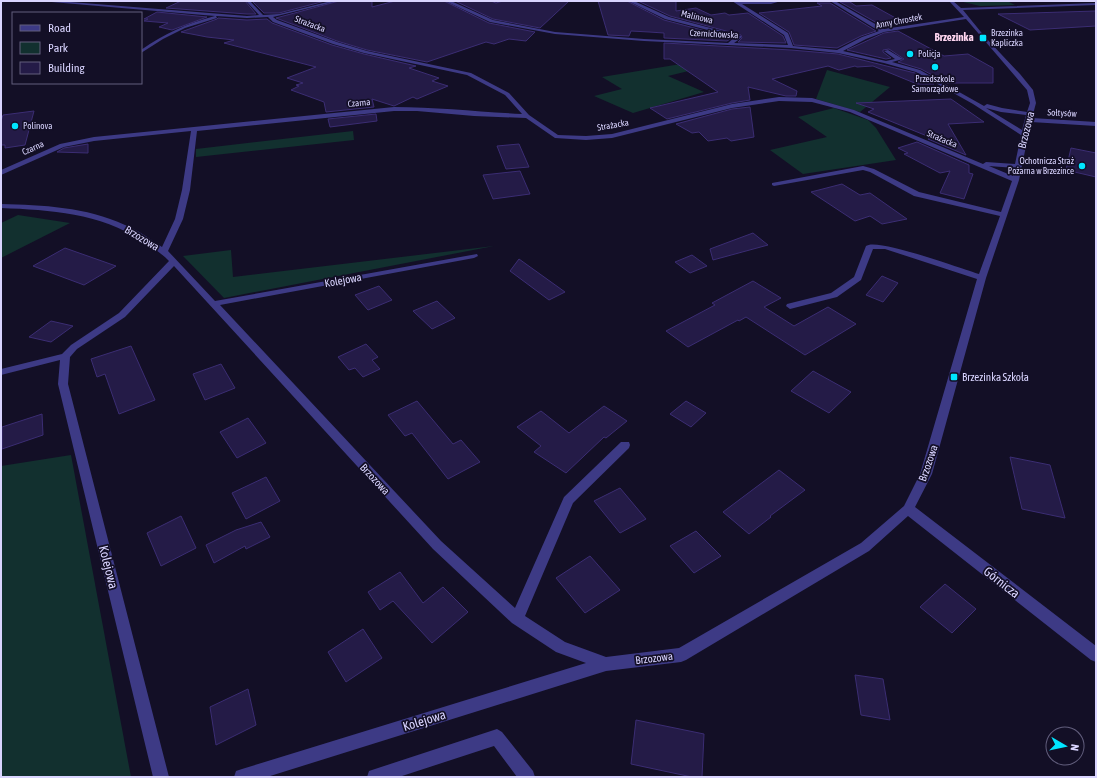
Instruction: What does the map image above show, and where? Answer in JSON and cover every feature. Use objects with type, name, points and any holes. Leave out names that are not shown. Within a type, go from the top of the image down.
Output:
[{"type":"street","points":[[42,1],[219,16],[263,17],[336,1]]},
{"type":"street","points":[[248,1],[263,17]]},
{"type":"street","name":"Czernichowska","points":[[447,1],[492,21],[555,32],[644,40],[791,47],[838,52],[885,62],[918,71],[976,103],[1024,134]]},
{"type":"street","name":"Malinowa","points":[[630,1],[642,5],[667,18],[745,38],[791,47]]},
{"type":"street","points":[[735,2],[771,3],[779,1]]},
{"type":"street","points":[[832,1],[883,31]]},
{"type":"street","name":"Brzozowa","points":[[1,206],[43,207],[87,214],[122,226],[164,251],[437,545],[517,619],[561,647],[606,664],[681,655],[865,547],[908,509],[926,474],[982,278],[1016,180],[1024,134],[1033,103],[1030,90],[968,18],[951,1]]},
{"type":"street","points":[[735,2],[786,34],[791,47]]},
{"type":"street","points":[[960,9],[1096,4]]},
{"type":"street","points":[[142,51],[161,38],[183,27],[219,16]]},
{"type":"street","name":"Strażacka","points":[[270,16],[275,21],[342,44],[397,59],[468,74],[507,94],[527,116],[557,138],[612,136],[732,106],[780,98],[799,98],[823,102],[852,111],[1016,180]]},
{"type":"street","name":"Anny Chrostek","points":[[838,52],[864,38],[883,31],[968,18]]},
{"type":"street","points":[[729,44],[745,38]]},
{"type":"street","points":[[885,62],[900,59],[886,50]]},
{"type":"street","name":"Czernichowska","points":[[976,103],[1029,117]]},
{"type":"street","name":"Czarna","points":[[1,173],[62,145],[94,139],[394,109],[417,109],[474,114],[527,116]]},
{"type":"street","name":"Sołtysów","points":[[1029,117],[1096,124]]},
{"type":"street","points":[[164,251],[179,219],[186,190],[194,129]]},
{"type":"street","name":"Strażacka","points":[[976,163],[1018,166]]},
{"type":"street","points":[[774,184],[863,168],[872,170],[917,194],[1004,215]]},
{"type":"street","points":[[790,306],[834,295],[858,278],[870,246],[886,247],[982,278]]},
{"type":"street","name":"Kolejowa","points":[[213,304],[474,256]]},
{"type":"street","points":[[1,372],[65,356],[74,347],[122,315],[173,262]]},
{"type":"street","name":"Kolejowa","points":[[65,356],[63,384],[161,777]]},
{"type":"street","points":[[517,619],[568,500],[625,445]]},
{"type":"street","name":"Górnicza","points":[[908,509],[1096,655]]},
{"type":"street","name":"Kolejowa","points":[[242,777],[606,664]]},
{"type":"street","points":[[375,777],[497,737],[527,777]]},
{"type":"green space","points":[[959,1],[1007,1],[1015,5],[980,6]]},
{"type":"green space","points":[[699,61],[705,67],[668,76],[704,92],[633,113],[594,96],[622,89],[602,77]]},
{"type":"green space","points":[[827,70],[890,87],[860,112],[816,99]]},
{"type":"green space","points":[[834,108],[868,120],[876,128],[896,160],[803,174],[770,150],[827,137],[798,117]]},
{"type":"green space","points":[[353,131],[354,140],[196,157],[196,149]]},
{"type":"green space","points":[[18,215],[70,223],[1,258],[1,223]]},
{"type":"green space","points":[[494,246],[224,298],[183,256],[231,250],[233,277]]},
{"type":"green space","points":[[71,455],[131,777],[1,777],[1,466]]},
{"type":"building","points":[[181,1],[245,1],[256,14],[166,8]]},
{"type":"building","points":[[252,1],[325,1],[279,13],[264,13]]},
{"type":"building","points":[[339,1],[372,1],[372,7],[395,1],[444,1],[489,23],[535,32],[526,41],[509,39],[494,44],[486,42],[427,62],[367,50],[337,41],[276,18]]},
{"type":"building","points":[[455,1],[491,1],[496,3],[503,1],[569,1],[540,28],[493,19]]},
{"type":"building","points":[[598,1],[627,1],[664,20],[732,38],[727,41],[664,38],[664,33],[631,31],[629,36],[608,35]]},
{"type":"building","points":[[638,1],[676,1],[676,11],[696,8],[711,15],[725,13],[729,15],[748,13],[783,36],[786,43],[738,42],[742,38],[741,35],[670,16]]},
{"type":"building","points":[[840,2],[850,2],[856,6],[872,5],[901,21],[881,23],[889,27],[884,27]]},
{"type":"building","points":[[817,3],[830,3],[876,31],[861,36],[837,48],[794,45],[789,32],[759,13],[822,6]]},
{"type":"building","points":[[1096,11],[1096,26],[1030,30],[998,14]]},
{"type":"building","points":[[157,12],[207,17],[172,30],[159,27],[168,23],[144,21],[148,19],[144,19]]},
{"type":"building","points":[[218,18],[247,20],[267,19],[272,23],[332,45],[416,66],[409,68],[439,78],[432,81],[448,86],[417,99],[413,97],[394,106],[372,99],[374,107],[326,112],[324,102],[291,90],[299,86],[296,85],[303,83],[287,78],[316,67],[224,43],[234,40],[181,32]]},
{"type":"building","points":[[898,31],[944,56],[968,54],[993,68],[993,83],[947,83],[921,69],[898,62],[904,59],[889,49],[883,50],[883,52],[891,58],[886,59],[847,50],[884,33]]},
{"type":"building","points":[[664,43],[838,54],[915,73],[934,84],[917,84],[873,66],[855,66],[839,70],[828,66],[772,79],[797,91],[796,96],[786,96],[748,87],[750,100],[667,119],[650,108],[718,92],[670,59],[664,59]]},
{"type":"building","points":[[951,99],[984,122],[948,124],[966,155],[928,139],[932,138],[868,112],[874,109],[856,103]]},
{"type":"building","points":[[750,107],[754,137],[731,141],[727,138],[708,141],[699,132],[692,133],[676,124],[732,109]]},
{"type":"building","name":"Polinova","points":[[34,111],[25,145],[5,148],[5,145],[1,145],[1,121],[3,115]]},
{"type":"building","points":[[376,114],[377,121],[330,127],[328,119]]},
{"type":"building","points":[[917,142],[969,165],[969,173],[973,174],[964,199],[940,193],[950,171],[940,173],[904,154],[908,153],[898,148]]},
{"type":"building","points":[[88,144],[88,153],[57,152],[64,148]]},
{"type":"building","points":[[519,144],[529,167],[506,169],[497,146]]},
{"type":"building","name":"Ochotnicza Straż Pożarna w Brzezince","points":[[1071,148],[1096,153],[1096,177],[1066,170]]},
{"type":"building","points":[[520,171],[530,194],[493,199],[483,175]]},
{"type":"building","points":[[842,184],[860,195],[870,193],[907,219],[882,224],[870,216],[855,221],[811,192]]},
{"type":"building","points":[[753,233],[768,245],[713,260],[710,249]]},
{"type":"building","points":[[65,248],[116,266],[84,285],[33,266]]},
{"type":"building","points":[[692,255],[707,266],[690,273],[675,262]]},
{"type":"building","points":[[519,259],[565,292],[549,300],[510,271]]},
{"type":"building","points":[[882,276],[898,283],[883,302],[866,295]]},
{"type":"building","points":[[753,281],[781,298],[764,307],[794,326],[828,307],[856,324],[805,355],[746,317],[688,347],[666,331],[715,305],[712,303]]},
{"type":"building","points":[[379,286],[392,300],[368,310],[355,295]]},
{"type":"building","points":[[437,301],[455,318],[432,329],[413,311]]},
{"type":"building","points":[[51,321],[73,326],[51,342],[29,337]]},
{"type":"building","points":[[366,344],[378,357],[372,360],[380,369],[363,377],[355,368],[349,370],[338,357]]},
{"type":"building","points":[[131,346],[155,400],[119,414],[105,374],[97,377],[91,359]]},
{"type":"building","points":[[221,364],[235,388],[205,400],[193,374]]},
{"type":"building","points":[[813,371],[851,392],[829,413],[791,391]]},
{"type":"building","points":[[417,401],[453,444],[461,440],[480,462],[448,479],[412,433],[405,436],[388,415]]},
{"type":"building","points":[[686,401],[706,413],[691,427],[670,414]]},
{"type":"building","points":[[604,406],[627,421],[606,438],[604,437],[566,473],[534,452],[541,446],[517,427],[541,411],[569,433]]},
{"type":"building","points":[[42,414],[43,435],[2,449],[2,427]]},
{"type":"building","points":[[248,418],[266,443],[237,458],[220,432]]},
{"type":"building","points":[[1010,457],[1050,465],[1065,518],[1022,509]]},
{"type":"building","points":[[779,470],[805,490],[749,534],[723,512]]},
{"type":"building","points":[[266,477],[280,501],[246,519],[232,493]]},
{"type":"building","points":[[620,488],[646,519],[620,533],[594,501]]},
{"type":"building","points":[[181,516],[196,548],[161,566],[147,533]]},
{"type":"building","points":[[261,522],[270,537],[246,549],[245,546],[214,563],[206,545],[236,530]]},
{"type":"building","points":[[696,531],[721,556],[694,573],[670,546]]},
{"type":"building","points":[[590,556],[620,590],[585,613],[556,578]]},
{"type":"building","points":[[400,572],[423,603],[443,587],[468,612],[432,643],[393,601],[380,610],[368,592]]},
{"type":"building","points":[[945,584],[976,609],[952,633],[920,607]]},
{"type":"building","points":[[363,629],[382,658],[346,682],[328,652]]},
{"type":"building","points":[[855,675],[883,679],[890,720],[861,715]]},
{"type":"building","points":[[248,689],[256,725],[216,745],[210,707]]},
{"type":"building","points":[[636,720],[704,734],[702,777],[692,777],[631,764]]},
{"type":"place","name":"Brzezinka Kapliczka","points":[[983,38]]},
{"type":"place","name":"Policja","points":[[910,54]]},
{"type":"place","name":"Przedszkole Samorządowe","points":[[935,67]]},
{"type":"place","name":"Polinova","points":[[15,126]]},
{"type":"place","name":"Ochotnicza Straż Pożarna w Brzezince","points":[[1082,166]]},
{"type":"place","name":"Brzezinka Szkoła","points":[[954,377]]},
{"type":"district","name":"Brzezinka","points":[[954,37]]}]
